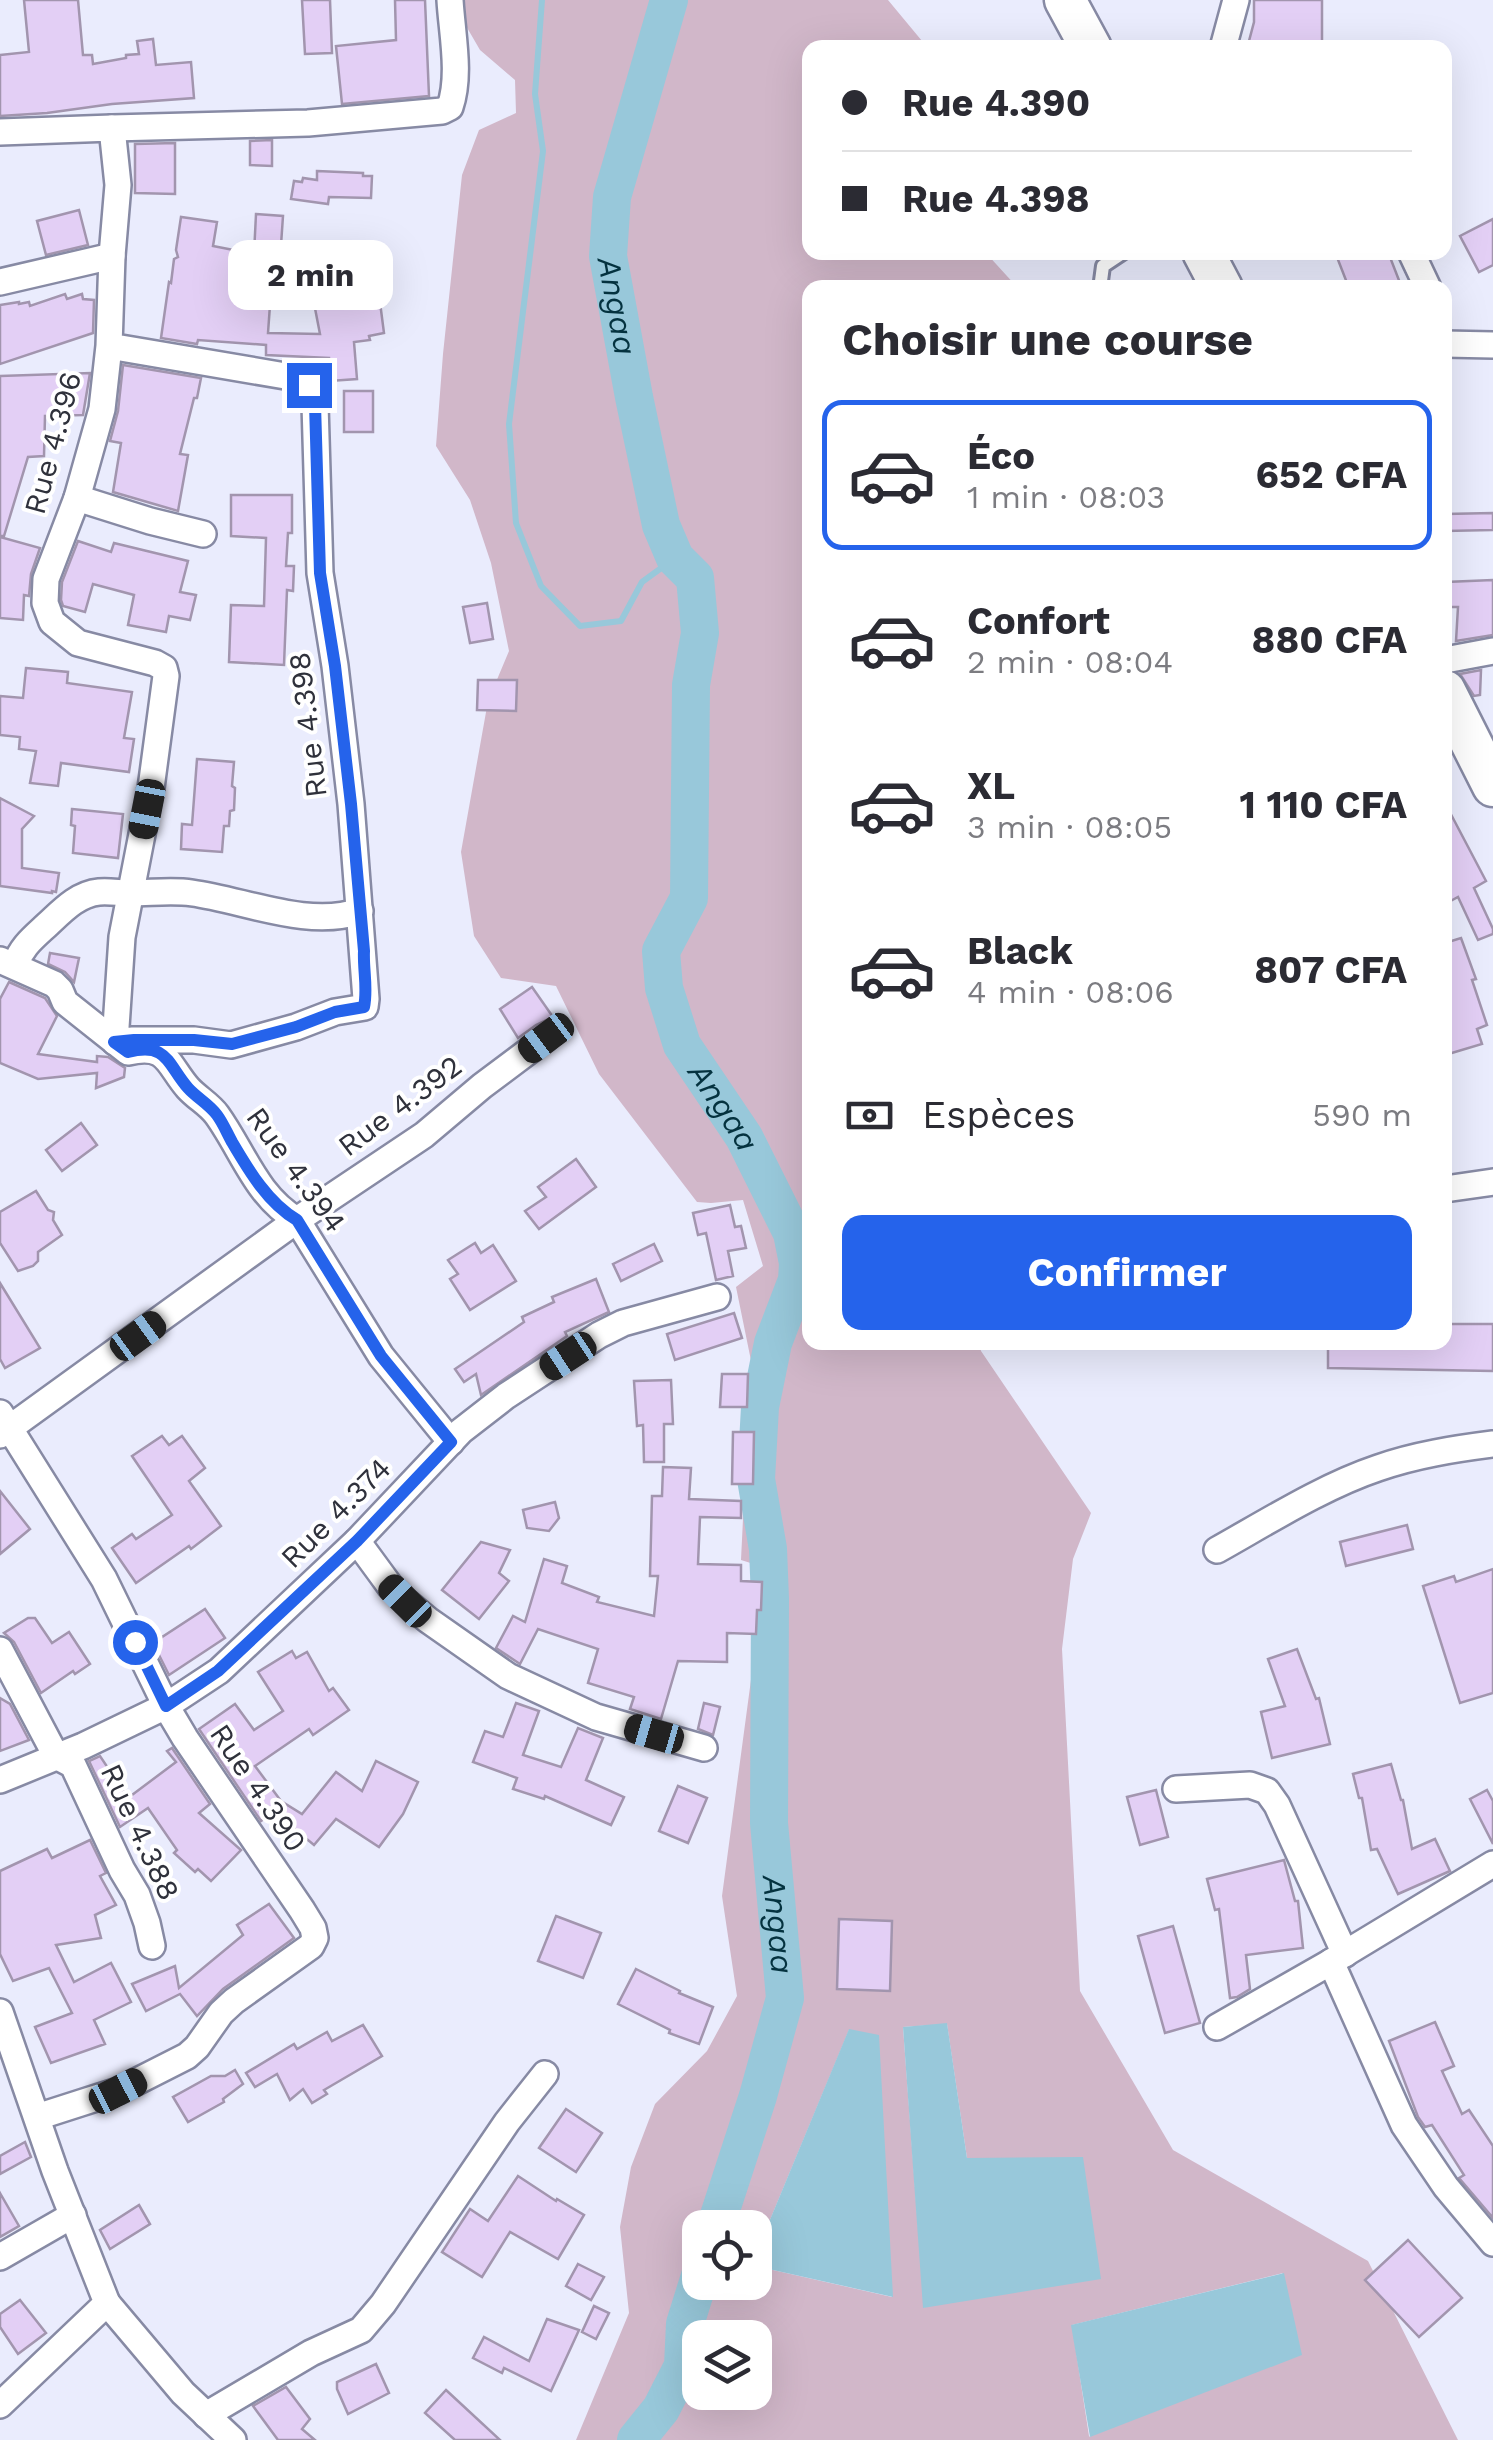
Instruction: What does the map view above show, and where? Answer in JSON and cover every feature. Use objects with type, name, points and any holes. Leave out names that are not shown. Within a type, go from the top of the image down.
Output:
[{"type":"main road","points":[[1065,0],[1087,40]]},
{"type":"main road","points":[[1452,704],[1493,786]]},
{"type":"street","points":[[0,132],[308,123],[442,111],[450,108],[453,98],[450,0]]},
{"type":"street","points":[[1225,40],[1236,0]]},
{"type":"street","name":"Rue 4.396","points":[[112,128],[118,185],[102,408],[77,498],[46,579],[45,604],[52,622],[67,637],[155,663],[164,668],[166,676],[151,788],[122,938],[114,1042]]},
{"type":"street","points":[[0,282],[112,256]]},
{"type":"street","points":[[1452,337],[1493,345]]},
{"type":"street","name":"Rue 4.398","points":[[109,346],[297,378],[309,385],[315,404],[320,573],[346,764],[366,999],[364,1007],[335,1012],[232,1044],[194,1040],[114,1042]]},
{"type":"street","points":[[77,498],[150,522],[203,534]]},
{"type":"street","points":[[1452,659],[1493,651]]},
{"type":"street","points":[[7,963],[74,901],[98,892],[196,893],[308,915],[346,916],[360,911]]},
{"type":"street","name":"Rue 4.394","points":[[7,963],[54,984],[64,1002],[128,1052],[144,1048],[167,1057],[194,1096],[216,1114],[279,1210],[297,1220],[381,1356],[451,1442]]},
{"type":"street","name":"Rue 4.392","points":[[3,1426],[424,1136],[546,1038]]},
{"type":"street","points":[[1452,1188],[1493,1182]]},
{"type":"street","name":"Rue 4.374","points":[[0,1780],[166,1706],[218,1671],[357,1541],[461,1430],[506,1396],[623,1323],[717,1297]]},
{"type":"street","name":"Rue 4.390","points":[[3,1426],[104,1579],[184,1738],[302,1910],[315,1938],[296,1958],[234,2001],[187,2056],[118,2091],[37,2117]]},
{"type":"street","points":[[1217,1550],[1299,1504],[1376,1468],[1440,1451],[1493,1444]]},
{"type":"street","points":[[357,1541],[405,1601],[508,1676],[596,1717],[704,1748]]},
{"type":"street","name":"Rue 4.388","points":[[0,1650],[56,1756],[73,1765],[136,1895],[152,1946]]},
{"type":"street","points":[[1176,1789],[1250,1785],[1267,1791],[1277,1804],[1404,2125],[1446,2187],[1493,2243]]},
{"type":"street","points":[[1217,2026],[1493,1864]]},
{"type":"street","points":[[0,2012],[107,2303],[168,2375],[233,2440]]},
{"type":"street","points":[[206,2415],[311,2352],[361,2330],[545,2074]]},
{"type":"street","points":[[0,2257],[73,2215]]},
{"type":"street","points":[[0,2405],[107,2303]]},
{"type":"shaded area","points":[[464,0],[888,0],[921,40],[802,40],[802,260],[992,260],[1011,280],[802,280],[802,1350],[981,1350],[1091,1513],[1073,1559],[1062,1649],[1080,1991],[1173,2150],[1368,2261],[1458,2440],[576,2440],[629,2313],[620,2227],[631,2167],[655,2104],[707,2051],[737,1996],[722,1896],[766,1568],[741,1560],[745,1478],[758,1395],[736,1287],[763,1266],[743,1200],[697,1202],[599,1074],[556,986],[501,978],[474,936],[461,852],[488,701],[509,651],[491,563],[470,500],[436,446],[462,175],[479,130],[516,113],[515,80],[480,50],[462,19]],"holes":[[[947,2024],[967,2158],[924,2308],[903,2027]],[[849,2030],[892,2297],[772,2270],[772,2300],[682,2300],[682,2210],[772,2210],[772,2215]],[[1283,2273],[1090,2437],[1072,2325]]]},
{"type":"water","points":[[947,2023],[967,2158],[1083,2157],[1101,2279],[923,2308],[903,2027]]},
{"type":"water","points":[[849,2029],[879,2035],[893,2297],[772,2270],[772,2215]]},
{"type":"water","points":[[1284,2273],[1302,2355],[1090,2437],[1071,2325]]},
{"type":"building","points":[[24,0],[78,0],[83,55],[92,55],[93,64],[139,54],[137,41],[153,39],[156,65],[191,62],[194,98],[0,116],[0,55],[29,52]]},
{"type":"building","points":[[302,0],[330,0],[332,53],[305,54]]},
{"type":"building","points":[[395,0],[425,0],[429,96],[342,104],[336,46],[396,40]]},
{"type":"building","points":[[1254,0],[1322,0],[1322,40],[1249,40]]},
{"type":"building","points":[[272,140],[272,166],[250,165],[250,141]]},
{"type":"building","points":[[175,143],[175,194],[135,193],[135,144]]},
{"type":"building","points":[[317,171],[372,176],[371,198],[329,197],[328,204],[291,199],[294,181],[317,180]]},
{"type":"building","points":[[79,210],[88,245],[46,255],[37,221]]},
{"type":"building","points":[[256,214],[283,216],[268,333],[320,334],[313,298],[378,287],[384,333],[354,342],[357,379],[330,381],[329,358],[266,355],[266,345],[198,340],[197,344],[161,338],[169,282],[174,259],[178,257],[181,217],[217,222],[213,246],[254,254]]},
{"type":"building","points":[[1493,219],[1493,265],[1479,272],[1460,236]]},
{"type":"building","points":[[1338,260],[1391,260],[1399,280],[1346,280]]},
{"type":"building","points":[[65,294],[67,299],[82,294],[83,299],[94,300],[93,333],[0,364],[0,305],[29,302],[30,306]]},
{"type":"building","points":[[123,365],[201,378],[180,454],[188,455],[178,511],[113,492],[121,443],[110,441]]},
{"type":"building","points":[[90,373],[83,415],[45,416],[44,456],[28,457],[4,536],[0,536],[0,376]]},
{"type":"building","points":[[344,391],[373,391],[373,432],[344,432]]},
{"type":"building","points":[[231,495],[292,495],[292,533],[288,533],[286,566],[294,566],[293,591],[287,590],[284,665],[229,662],[231,605],[264,606],[266,538],[231,536]]},
{"type":"building","points":[[1493,513],[1493,530],[1452,531],[1452,514]]},
{"type":"building","points":[[0,537],[40,548],[29,596],[24,595],[23,620],[0,618]]},
{"type":"building","points":[[78,541],[111,552],[114,543],[188,561],[180,592],[196,595],[190,620],[169,616],[166,632],[128,625],[134,595],[93,584],[85,612],[63,606],[62,582]]},
{"type":"building","points":[[1493,580],[1493,635],[1456,641],[1458,607],[1452,607],[1452,582]]},
{"type":"building","points":[[487,603],[493,639],[470,643],[463,607]]},
{"type":"building","points":[[26,668],[68,672],[67,683],[132,692],[124,738],[134,739],[129,772],[61,763],[58,786],[30,783],[36,751],[19,749],[20,737],[0,735],[0,696],[23,698]]},
{"type":"building","points":[[1481,670],[1480,695],[1474,696],[1460,674]]},
{"type":"building","points":[[478,680],[517,680],[516,711],[477,710]]},
{"type":"building","points":[[197,759],[234,762],[234,810],[230,811],[229,826],[224,826],[222,852],[181,849],[182,824],[192,825]]},
{"type":"building","points":[[0,798],[34,816],[22,829],[22,868],[59,873],[56,892],[0,886]]},
{"type":"building","points":[[72,809],[123,814],[118,858],[73,853]]},
{"type":"building","points":[[1452,816],[1486,881],[1474,888],[1493,934],[1478,940],[1458,897],[1452,900]]},
{"type":"building","points":[[1461,938],[1487,1025],[1477,1029],[1482,1044],[1452,1053],[1452,941]]},
{"type":"building","points":[[50,953],[79,958],[74,982],[65,972],[48,964]]},
{"type":"building","points":[[9,982],[45,998],[57,1016],[38,1054],[97,1062],[97,1056],[108,1057],[125,1068],[124,1077],[96,1088],[97,1073],[38,1079],[0,1063],[0,999]]},
{"type":"building","points":[[532,987],[553,1017],[518,1038],[500,1009]]},
{"type":"building","points":[[81,1123],[97,1145],[62,1171],[46,1150]]},
{"type":"building","points":[[576,1159],[596,1187],[539,1229],[525,1211],[546,1197],[538,1187]]},
{"type":"building","points":[[36,1191],[48,1210],[54,1212],[53,1220],[62,1235],[38,1252],[38,1261],[33,1266],[18,1271],[0,1243],[0,1212]]},
{"type":"building","points":[[730,1205],[746,1248],[728,1251],[733,1276],[716,1280],[706,1233],[698,1235],[693,1213]]},
{"type":"building","points":[[475,1243],[481,1253],[493,1245],[516,1281],[470,1310],[450,1279],[458,1274],[448,1260]]},
{"type":"building","points":[[654,1244],[662,1261],[621,1281],[613,1264]]},
{"type":"building","points":[[596,1279],[609,1312],[565,1332],[567,1336],[481,1395],[476,1374],[464,1382],[455,1369],[524,1322],[522,1317],[554,1302],[552,1297]]},
{"type":"building","points":[[0,1283],[40,1348],[5,1368],[0,1359]]},
{"type":"building","points":[[734,1313],[742,1338],[675,1360],[667,1334]]},
{"type":"building","points":[[1452,1324],[1493,1324],[1493,1371],[1328,1368],[1328,1350],[1452,1350]]},
{"type":"building","points":[[722,1374],[748,1374],[747,1407],[720,1407]]},
{"type":"building","points":[[671,1380],[673,1424],[664,1424],[664,1462],[644,1462],[643,1425],[637,1426],[634,1381]]},
{"type":"building","points":[[733,1432],[754,1432],[753,1484],[732,1484]]},
{"type":"building","points":[[162,1436],[169,1445],[182,1436],[205,1468],[189,1481],[221,1526],[136,1583],[112,1548],[132,1534],[136,1539],[172,1515],[132,1456]]},
{"type":"building","points":[[663,1467],[691,1468],[689,1499],[741,1501],[741,1518],[700,1517],[698,1564],[741,1565],[741,1581],[762,1582],[756,1634],[727,1633],[727,1662],[678,1661],[661,1719],[630,1709],[634,1697],[588,1683],[598,1649],[538,1629],[520,1664],[496,1648],[513,1616],[525,1622],[544,1559],[567,1566],[562,1583],[599,1597],[597,1602],[654,1616],[658,1576],[650,1576],[652,1496],[662,1496]]},
{"type":"building","points":[[0,1491],[30,1529],[0,1554]]},
{"type":"building","points":[[555,1502],[559,1518],[549,1531],[527,1528],[523,1510]]},
{"type":"building","points":[[1407,1525],[1413,1549],[1346,1566],[1340,1542]]},
{"type":"building","points":[[481,1542],[510,1550],[499,1573],[509,1581],[479,1619],[442,1590]]},
{"type":"building","points":[[1493,1569],[1493,1693],[1460,1703],[1423,1586],[1454,1576],[1456,1582]]},
{"type":"building","points":[[205,1609],[225,1638],[169,1675],[153,1643]]},
{"type":"building","points":[[28,1618],[35,1618],[52,1643],[69,1632],[90,1664],[41,1693],[14,1642],[4,1633]]},
{"type":"building","points":[[1297,1649],[1316,1699],[1319,1698],[1330,1744],[1272,1758],[1261,1712],[1285,1706],[1268,1659]]},
{"type":"building","points":[[292,1651],[296,1658],[307,1652],[329,1691],[333,1688],[349,1710],[313,1735],[309,1729],[255,1766],[281,1801],[302,1814],[336,1772],[362,1791],[376,1761],[418,1782],[403,1814],[379,1847],[336,1819],[314,1845],[274,1812],[261,1821],[199,1729],[235,1704],[254,1730],[283,1711],[258,1672]]},
{"type":"building","points":[[0,1698],[10,1704],[29,1740],[0,1751]]},
{"type":"building","points":[[516,1703],[539,1711],[523,1755],[561,1767],[578,1728],[603,1738],[586,1780],[624,1797],[611,1825],[545,1796],[544,1799],[513,1789],[517,1778],[473,1762],[485,1731],[503,1737]]},
{"type":"building","points":[[704,1703],[720,1707],[713,1735],[698,1729]]},
{"type":"building","points":[[172,1748],[210,1804],[199,1813],[241,1850],[211,1881],[174,1853],[177,1850],[148,1808],[120,1827],[89,1761],[100,1756],[128,1798],[176,1762],[167,1751]]},
{"type":"building","points":[[1391,1764],[1403,1800],[1412,1849],[1435,1839],[1450,1871],[1398,1894],[1377,1849],[1371,1850],[1362,1798],[1353,1774]]},
{"type":"building","points":[[678,1786],[707,1798],[688,1843],[659,1831]]},
{"type":"building","points":[[1156,1790],[1168,1837],[1140,1845],[1127,1797]]},
{"type":"building","points":[[1487,1790],[1493,1801],[1493,1844],[1470,1799]]},
{"type":"building","points":[[90,1840],[106,1873],[100,1876],[116,1905],[95,1915],[101,1938],[56,1945],[74,1982],[111,1963],[131,2002],[94,2020],[105,2044],[51,2063],[35,2027],[72,2013],[49,1968],[13,1981],[0,1954],[0,1871],[47,1849],[52,1858]]},
{"type":"building","points":[[1284,1860],[1298,1901],[1303,1948],[1246,1955],[1250,1989],[1230,1998],[1219,1909],[1215,1910],[1207,1879]]},
{"type":"building","points":[[269,1904],[294,1938],[223,1989],[197,2016],[180,1994],[146,2011],[132,1984],[175,1966],[179,1988],[243,1935],[237,1925]]},
{"type":"building","points":[[556,1916],[601,1933],[583,1978],[538,1961]]},
{"type":"building","points":[[839,1919],[892,1921],[890,1991],[837,1989]]},
{"type":"building","points":[[1173,1926],[1200,2023],[1165,2033],[1138,1936]]},
{"type":"building","points":[[636,1969],[713,2007],[699,2044],[669,2033],[670,2030],[618,2004]]},
{"type":"building","points":[[1435,2022],[1454,2066],[1442,2071],[1462,2114],[1469,2110],[1493,2146],[1493,2218],[1459,2178],[1464,2175],[1432,2125],[1425,2127],[1418,2117],[1389,2041]]},
{"type":"building","points":[[363,2025],[382,2056],[324,2090],[327,2094],[312,2103],[303,2089],[290,2100],[277,2074],[255,2087],[246,2073],[294,2044],[297,2049],[327,2032],[332,2041]]},
{"type":"building","points":[[235,2070],[243,2084],[224,2102],[188,2122],[173,2097],[211,2076],[225,2076]]},
{"type":"building","points":[[566,2109],[602,2133],[576,2172],[539,2148]]},
{"type":"building","points":[[25,2142],[31,2157],[0,2174],[0,2156]]},
{"type":"building","points":[[518,2176],[584,2215],[558,2259],[510,2232],[482,2277],[442,2252],[470,2209],[488,2221]]},
{"type":"building","points":[[0,2193],[19,2226],[0,2237]]},
{"type":"building","points":[[139,2205],[150,2224],[110,2249],[100,2230]]},
{"type":"building","points":[[1408,2240],[1462,2298],[1419,2337],[1365,2280]]},
{"type":"building","points":[[578,2264],[604,2277],[591,2300],[566,2286]]},
{"type":"building","points":[[20,2300],[46,2333],[18,2354],[0,2327],[0,2314]]},
{"type":"building","points":[[594,2306],[609,2313],[596,2339],[582,2332]]},
{"type":"building","points":[[547,2319],[579,2330],[551,2391],[473,2358],[484,2337],[529,2361]]},
{"type":"building","points":[[376,2364],[389,2393],[348,2414],[337,2382]]},
{"type":"building","points":[[286,2387],[310,2419],[302,2429],[315,2440],[278,2440],[253,2406]]},
{"type":"building","points":[[446,2390],[500,2440],[455,2440],[425,2413]]},
{"type":"waterway","points":[[542,0],[535,94],[543,151],[509,424],[516,523],[541,586],[580,626],[621,621],[642,582],[675,558]]},
{"type":"waterway","name":"Angaa","points":[[669,0],[612,197],[608,256],[661,525],[675,558],[695,578],[700,633],[691,685],[689,898],[661,951],[664,988],[682,1045],[744,1137],[792,1233],[798,1263],[797,1280],[773,1343],[760,1407],[756,1479],[768,1549],[769,1823],[785,1998],[721,2210]]},
{"type":"waterway","name":"Angaa","points":[[636,2440],[661,2409],[683,2366],[685,2324],[692,2300]]},
{"type":"route","points":[[135,1642],[166,1706],[218,1671],[357,1541],[451,1442],[381,1356],[297,1220],[279,1210],[216,1114],[194,1096],[167,1057],[144,1048],[128,1052],[114,1042],[194,1040],[232,1044],[335,1012],[364,1007],[364,951],[351,804],[320,573],[315,404],[309,385]]}]
